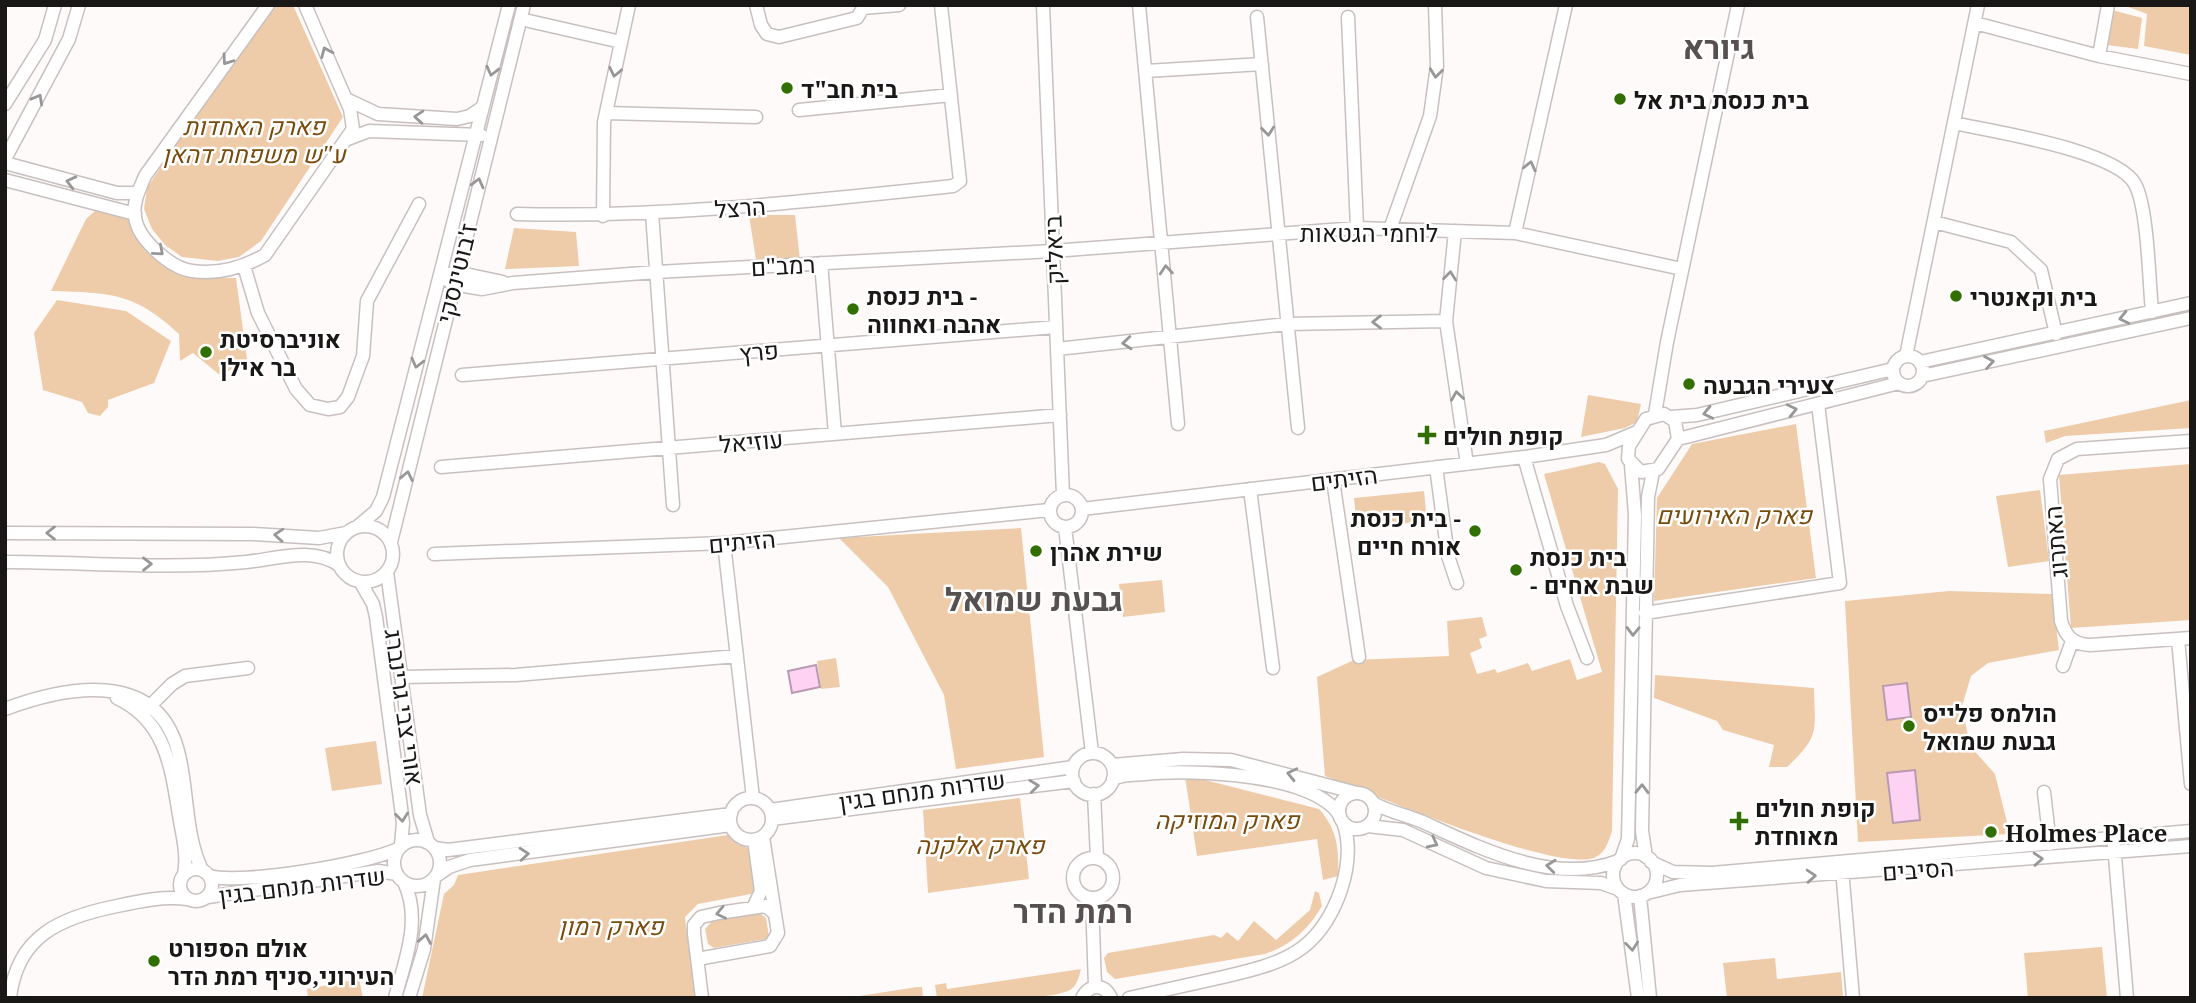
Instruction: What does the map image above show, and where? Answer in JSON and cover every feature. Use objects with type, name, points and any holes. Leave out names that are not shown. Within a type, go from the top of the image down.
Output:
[{"type":"street","points":[[5,104],[45,40],[55,5]]},
{"type":"street","points":[[79,5],[69,39],[5,161],[117,193],[138,193]]},
{"type":"street","points":[[268,5],[145,176],[138,193],[135,214],[141,232],[155,250],[189,271],[217,272],[244,266],[265,255],[348,140],[353,119],[305,5]]},
{"type":"street","name":"ז'בוטינסקי","points":[[351,530],[376,511],[383,498],[509,5]]},
{"type":"street","name":"ז'בוטינסקי","points":[[391,542],[454,278],[524,5]]},
{"type":"street","points":[[603,216],[606,113],[629,5]]},
{"type":"street","points":[[756,5],[767,34],[779,37],[857,18],[863,7],[899,5]]},
{"type":"street","points":[[799,110],[951,94],[941,5]]},
{"type":"street","name":"ביאליק","points":[[1043,5],[1063,495]]},
{"type":"street","points":[[1139,5],[1163,240],[1178,424]]},
{"type":"street","points":[[1390,229],[1430,116],[1437,66],[1435,5]]},
{"type":"street","points":[[1515,233],[1566,5]]},
{"type":"street","points":[[1655,414],[1682,269],[1738,5]]},
{"type":"street","points":[[1906,356],[1978,5]]},
{"type":"street","points":[[2099,56],[2108,5]]},
{"type":"street","points":[[1257,17],[1298,428]]},
{"type":"street","points":[[1348,17],[1357,229]]},
{"type":"street","points":[[529,21],[621,42]]},
{"type":"street","points":[[1975,23],[2099,56],[2191,74]]},
{"type":"street","points":[[1146,71],[1262,64]]},
{"type":"street","name":"הרצל","points":[[517,214],[603,216],[652,213],[787,204],[953,186],[960,181],[951,94]]},
{"type":"street","points":[[346,98],[378,114],[457,119],[471,116],[483,107]]},
{"type":"street","points":[[606,113],[756,117]]},
{"type":"street","points":[[1954,123],[2102,158],[2126,173],[2134,183],[2140,205],[2152,312]]},
{"type":"street","points":[[348,140],[369,131],[475,137],[492,130]]},
{"type":"street","points":[[446,135],[463,145],[469,160]]},
{"type":"street","points":[[5,180],[135,214]]},
{"type":"street","points":[[5,188],[19,185]]},
{"type":"street","points":[[244,266],[257,313],[296,389],[310,405],[328,409],[340,407],[348,397],[363,356],[367,301],[419,204]]},
{"type":"street","points":[[652,213],[673,505]]},
{"type":"street","points":[[1934,222],[2011,242],[2041,270],[2056,334]]},
{"type":"street","name":"לוחמי הגטאות","points":[[1053,251],[1163,240],[1390,229],[1515,233],[1682,269]]},
{"type":"street","points":[[1455,231],[1446,321],[1466,464]]},
{"type":"street","name":"רמב\"ם","points":[[440,275],[513,283],[656,272],[1053,251]]},
{"type":"street","points":[[821,263],[835,434]]},
{"type":"street","points":[[1638,998],[1621,892],[1613,872],[1628,839],[1635,515],[1629,458],[1637,432],[1646,419],[1655,414],[1671,417],[1698,415],[1893,369],[1898,360],[1906,356],[1920,362],[2191,303]]},
{"type":"street","points":[[1678,439],[1899,383],[1912,386],[1922,376],[2191,318]]},
{"type":"street","points":[[1057,349],[1287,324],[1446,321]]},
{"type":"street","name":"פרץ","points":[[462,375],[1056,327]]},
{"type":"street","points":[[1920,362],[1922,376]]},
{"type":"street","points":[[1893,369],[1899,383]]},
{"type":"street","points":[[1645,614],[1839,583],[1818,404]]},
{"type":"street","name":"עוזיאל","points":[[442,467],[1060,415]]},
{"type":"street","points":[[1629,458],[1641,472],[1653,472],[1662,465],[1678,439],[1678,426],[1671,417]]},
{"type":"street","name":"הזיתים","points":[[1606,445],[1637,432]]},
{"type":"street","name":"האתרוג","points":[[2072,641],[2061,621],[2050,479],[2053,465],[2077,449],[2191,440]]},
{"type":"street","name":"הזיתים","points":[[1082,509],[1606,445],[1616,445],[1629,458]]},
{"type":"street","points":[[1524,457],[1566,602],[1587,658]]},
{"type":"street","points":[[1436,467],[1448,556],[1457,583]]},
{"type":"street","points":[[1113,779],[1184,770],[1230,772],[1306,792],[1329,802],[1351,828],[1403,830],[1486,868],[1546,881],[1601,883],[1621,892],[1643,895],[1652,888],[1656,875],[1642,831],[1648,497],[1653,472]]},
{"type":"street","points":[[1333,480],[1359,657]]},
{"type":"street","points":[[1250,489],[1273,668]]},
{"type":"street","points":[[1063,495],[1077,500],[1082,509],[1076,524],[1065,527],[1052,520],[1049,510],[1054,500],[1063,495]]},
{"type":"street","name":"הזיתים","points":[[434,554],[724,543],[1049,510]]},
{"type":"street","points":[[1065,527],[1092,753]]},
{"type":"street","points":[[340,566],[338,545],[351,530]]},
{"type":"street","points":[[5,533],[253,534],[319,538],[351,530],[380,530],[391,542],[393,559],[387,572],[378,580],[361,583],[347,576],[340,566],[327,558],[308,555],[232,563],[5,562]]},
{"type":"street","points":[[724,543],[753,798]]},
{"type":"street","name":"אורי צבי גרינברג","points":[[387,572],[420,815],[432,845]]},
{"type":"street","name":"אורי צבי גרינברג","points":[[361,583],[373,604],[376,617],[403,823],[400,847]]},
{"type":"street","points":[[2063,666],[2072,641],[2090,645],[2184,639],[2191,784]]},
{"type":"street","points":[[401,677],[516,675],[737,656]]},
{"type":"street","points":[[146,711],[172,684],[185,676],[248,668]]},
{"type":"street","points":[[5,709],[76,691],[114,689],[167,728],[177,747],[194,849],[212,888],[208,897],[197,902],[187,899],[146,900],[73,916],[45,931],[24,956],[16,972],[10,998]]},
{"type":"street","points":[[146,711],[169,758],[185,851],[181,891],[187,899]]},
{"type":"street","points":[[1092,753],[1104,756],[1112,765],[1113,779],[1106,790],[1094,794],[1082,791],[1074,781],[1073,767],[1081,757],[1092,753]]},
{"type":"street","points":[[1112,765],[1183,759],[1231,760],[1365,795],[1373,803],[1423,822],[1472,846],[1514,860],[1548,866],[1588,868],[1633,854],[1649,859]]},
{"type":"street","name":"שדרות מנחם בגין","points":[[771,815],[1073,767]]},
{"type":"street","name":"שדרות מנחם בגין","points":[[771,815],[1074,781]]},
{"type":"street","points":[[2044,792],[2050,844]]},
{"type":"street","points":[[1348,862],[1342,819],[1343,801],[1357,793]]},
{"type":"street","points":[[1094,794],[1097,858],[1111,869],[1113,882],[1103,896],[1092,898],[1077,890],[1073,877],[1083,861],[1097,858]]},
{"type":"street","points":[[731,819],[741,800],[753,798],[760,800],[771,815],[758,838],[761,891],[754,906]]},
{"type":"street","points":[[1129,998],[1269,966],[1297,953],[1327,923],[1340,894],[1348,862],[1375,813],[1373,803]]},
{"type":"street","points":[[400,878],[420,886],[449,867],[470,860],[731,819]]},
{"type":"street","points":[[395,998],[413,925],[411,900],[394,859],[400,847],[417,839],[448,850],[731,819]]},
{"type":"street","points":[[731,819],[742,838],[758,838]]},
{"type":"street","name":"הסיבים","points":[[1643,895],[1680,885],[2191,831]]},
{"type":"street","points":[[697,959],[771,946],[778,933],[758,838]]},
{"type":"street","points":[[2114,838],[2127,998]]},
{"type":"street","points":[[409,998],[424,949],[440,859],[432,845]]},
{"type":"street","name":"הסיבים","points":[[1649,859],[1661,868],[1681,874],[1842,868],[2115,853],[2191,846]]},
{"type":"street","name":"שדרות מנחם בגין","points":[[205,873],[248,877],[363,860],[400,847]]},
{"type":"street","points":[[1842,868],[1853,998]]},
{"type":"street","points":[[146,900],[192,869],[205,873]]},
{"type":"street","name":"שדרות מנחם בגין","points":[[208,897],[224,892],[378,872],[400,878]]},
{"type":"street","points":[[1643,895],[1650,998]]},
{"type":"street","points":[[1092,898],[1096,986]]},
{"type":"street","points":[[702,998],[694,925],[701,918],[754,906],[766,906],[775,914]]},
{"type":"street","points":[[1082,998],[1086,991],[1096,986],[1104,988],[1111,998]]},
{"type":"green space","name":"פארק האחדות ע\"ש משפחת דהאן","points":[[276,5],[293,5],[343,117],[261,241],[239,257],[218,261],[182,257],[165,245],[152,229],[144,209],[147,188],[213,88]]},
{"type":"green space","points":[[2123,5],[2191,5],[2191,55],[2144,46],[2147,14]]},
{"type":"green space","points":[[2112,10],[2142,18],[2138,49],[2107,45]]},
{"type":"green space","points":[[96,210],[130,218],[145,251],[193,278],[236,278],[247,359],[221,376],[193,353],[180,361],[179,334],[163,320],[134,302],[106,294],[51,291],[86,219]]},
{"type":"green space","points":[[749,215],[795,215],[800,260],[756,260]]},
{"type":"green space","points":[[514,228],[576,232],[579,266],[505,269]]},
{"type":"green space","points":[[57,300],[126,311],[171,341],[154,383],[108,400],[108,407],[100,416],[88,413],[82,402],[43,390],[34,333]]},
{"type":"green space","points":[[1588,395],[1641,404],[1637,422],[1625,428],[1581,437]]},
{"type":"green space","points":[[2191,400],[2191,428],[2065,436],[2046,443],[2044,431]]},
{"type":"green space","name":"פארק האירועים","points":[[1796,424],[1816,578],[1654,601],[1657,498],[1692,444]]},
{"type":"green space","points":[[1599,462],[1605,464],[1618,489],[1612,831],[1602,852],[1596,857],[1576,859],[1506,844],[1325,776],[1317,677],[1354,660],[1449,656],[1447,621],[1482,617],[1487,636],[1479,639],[1482,648],[1470,653],[1477,674],[1495,669],[1497,673],[1528,663],[1532,671],[1570,659],[1577,680],[1602,672],[1544,474]]},
{"type":"green space","points":[[2191,464],[2191,620],[2071,628],[2059,475]]},
{"type":"green space","points":[[2040,490],[2049,561],[2008,567],[1996,496]]},
{"type":"green space","points":[[1424,491],[1427,521],[1357,528],[1354,498]]},
{"type":"green space","points":[[1021,528],[1044,757],[956,769],[944,695],[888,587],[839,538]]},
{"type":"green space","points":[[1162,580],[1165,612],[1123,617],[1119,584]]},
{"type":"green space","name":"הולמס פלייס גבעת שמואל","points":[[1949,591],[2052,594],[2059,650],[1988,663],[1971,676],[1962,706],[1970,746],[1995,774],[2010,834],[1858,842],[1845,601]]},
{"type":"green space","points":[[836,658],[840,687],[821,689],[817,661]]},
{"type":"green space","points":[[1655,675],[1814,688],[1815,724],[1810,740],[1787,767],[1769,767],[1774,745],[1723,730],[1717,721],[1654,698]]},
{"type":"green space","points":[[376,741],[382,784],[332,791],[325,748]]},
{"type":"green space","name":"פארק המוזיקה","points":[[1184,770],[1205,780],[1319,809],[1334,833],[1338,876],[1323,880],[1317,839],[1197,856]]},
{"type":"green space","name":"פארק אלקנה","points":[[1020,798],[1029,879],[928,893],[923,810]]},
{"type":"green space","name":"פארק רמון","points":[[728,835],[737,844],[748,848],[756,893],[698,904],[685,917],[695,998],[422,998],[444,894],[454,885],[458,875]]},
{"type":"green space","points":[[1315,891],[1319,893],[1322,906],[1311,922],[1291,941],[1265,954],[1115,979],[1107,972],[1104,958],[1108,953],[1214,935],[1221,938],[1227,932],[1238,941],[1254,921],[1276,940],[1310,910]]},
{"type":"green space","points":[[759,913],[766,918],[769,936],[766,939],[714,948],[708,944],[705,929],[712,921]]},
{"type":"green space","points":[[2102,947],[2107,997],[2028,998],[2024,953]]},
{"type":"green space","points":[[1775,958],[1777,979],[1841,972],[1843,998],[1727,998],[1723,963]]},
{"type":"green space","points":[[1081,969],[1074,987],[1056,994],[1004,999],[937,998],[935,985],[946,983],[947,989]]},
{"type":"green space","points":[[359,979],[363,998],[308,998],[307,989]]},
{"type":"green space","points":[[917,987],[922,987],[923,998],[847,998]]},
{"type":"shaded area","points":[[816,665],[820,687],[792,693],[788,671]]},
{"type":"shaded area","points":[[1907,683],[1911,717],[1887,720],[1883,686]]},
{"type":"shaded area","points":[[1915,770],[1920,820],[1893,823],[1887,773]]},
{"type":"place","name":"בית חב\"ד","points":[[787,88]]},
{"type":"place","name":"בית כנסת בית אל","points":[[1620,99]]},
{"type":"place","name":"בית וקאנטרי","points":[[1956,296]]},
{"type":"place","name":"בית כנסת - אהבה ואחווה","points":[[853,309]]},
{"type":"place","name":"אוניברסיטת בר אילן","points":[[206,352]]},
{"type":"place","name":"צעירי הגבעה","points":[[1689,384]]},
{"type":"place","name":"קופת חולים","points":[[1427,435]]},
{"type":"place","name":"בית כנסת - אורח חיים","points":[[1475,531]]},
{"type":"place","name":"שירת אהרן","points":[[1036,551]]},
{"type":"place","name":"בית כנסת - שבת אחים","points":[[1516,570]]},
{"type":"place","name":"הולמס פלייס גבעת שמואל","points":[[1909,726]]},
{"type":"place","name":"קופת חולים מאוחדת","points":[[1739,821]]},
{"type":"place","name":"Holmes Place","points":[[1991,832]]},
{"type":"place","name":"אולם הספורט העירוני,סניף רמת הדר","points":[[154,961]]},
{"type":"district","name":"גיורא","points":[[1719,46]]},
{"type":"district","name":"גבעת שמואל","points":[[1034,598]]},
{"type":"district","name":"רמת הדר","points":[[1073,910]]}]
